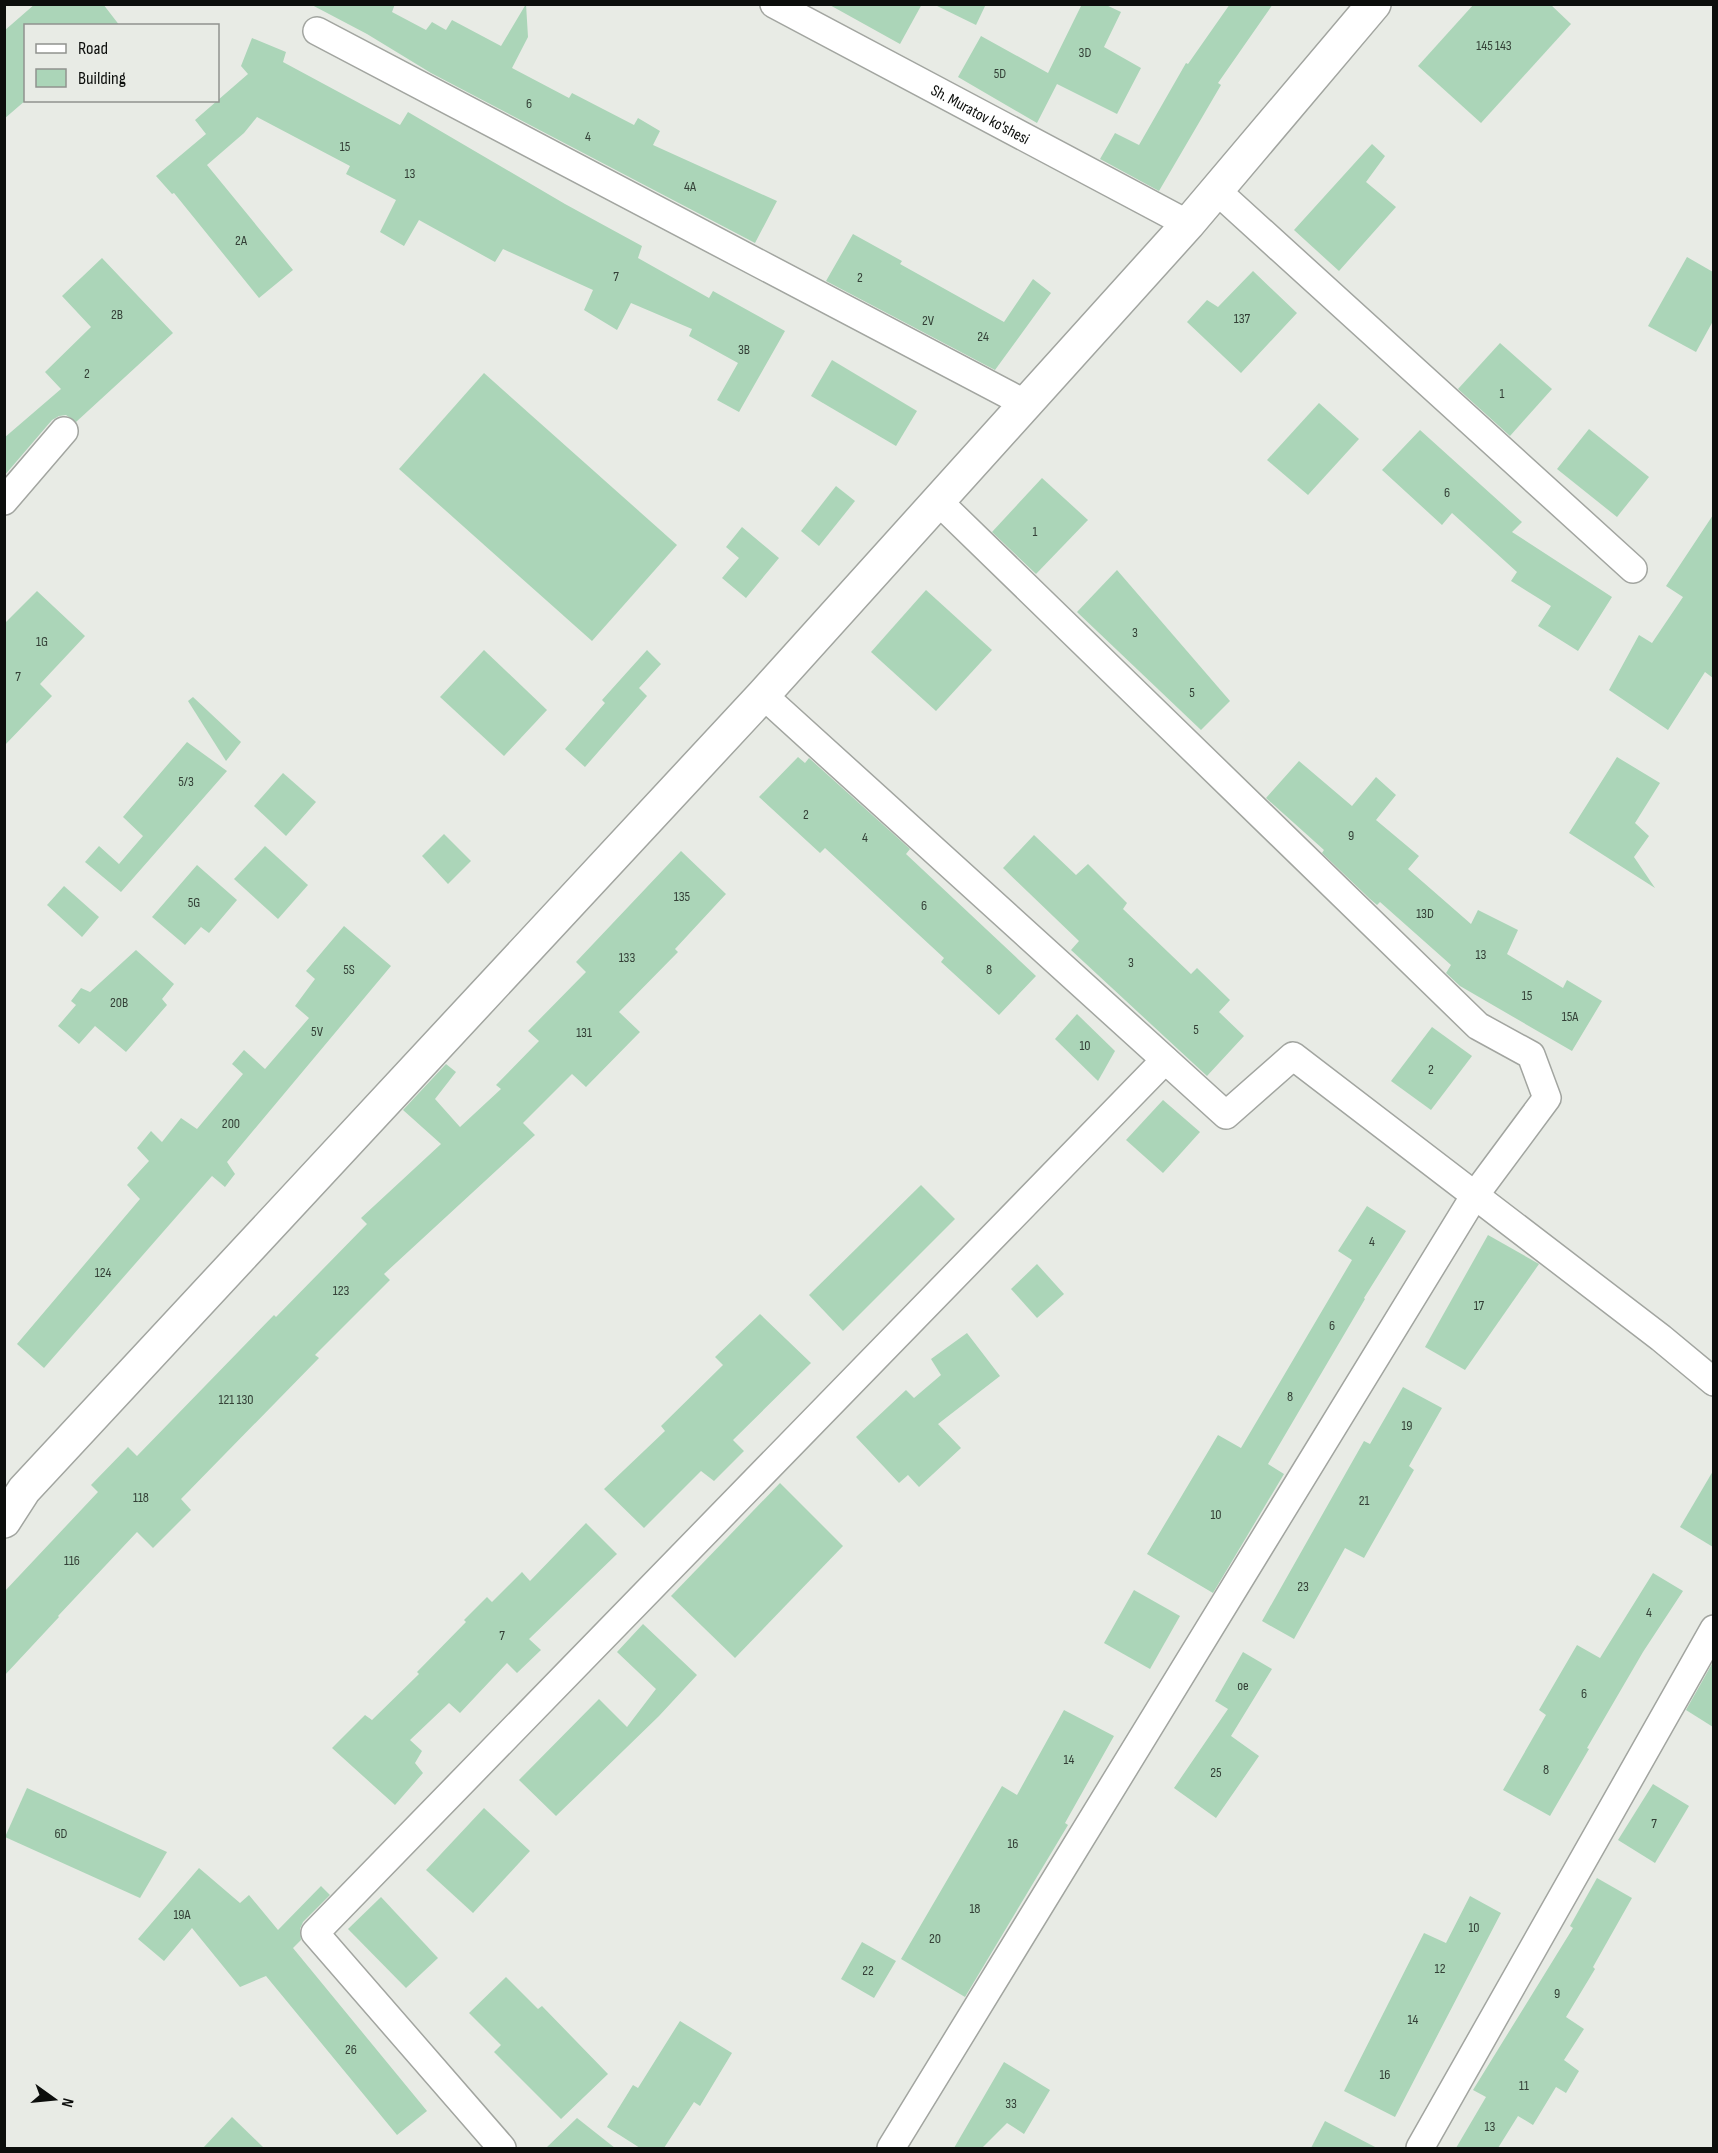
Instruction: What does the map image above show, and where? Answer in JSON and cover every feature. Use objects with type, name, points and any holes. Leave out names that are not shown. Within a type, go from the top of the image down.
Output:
[{"type":"street","name":"Sh. Muratov ko'shesi","points":[[774,4],[1188,224]]},
{"type":"street","points":[[4,1521],[24,1490],[763,695],[1026,404],[1188,224],[1374,4]]},
{"type":"street","points":[[317,31],[1026,404]]},
{"type":"street","points":[[1216,190],[1633,569]]},
{"type":"street","points":[[4,501],[64,431]]},
{"type":"street","points":[[891,2148],[1475,1196],[1547,1098],[1532,1055],[1478,1026],[938,501]]},
{"type":"street","points":[[763,695],[1226,1115],[1293,1056],[1661,1338],[1713,1382]]},
{"type":"street","points":[[502,2148],[315,1933],[1165,1060]]},
{"type":"street","points":[[1420,2148],[1713,1629]]},
{"type":"building","points":[[35,4],[103,4],[118,24],[24,24],[24,102],[4,119],[4,31]]},
{"type":"building","points":[[310,4],[395,4],[392,12],[426,30],[432,22],[446,30],[452,20],[501,46],[526,4],[528,37],[512,68],[569,98],[572,93],[634,125],[638,118],[660,131],[653,145],[777,201],[755,243],[431,73],[367,34]]},
{"type":"building","points":[[828,4],[922,4],[900,44]]},
{"type":"building","points":[[933,4],[986,4],[976,25]]},
{"type":"building","points":[[1082,4],[1104,4],[1121,12],[1104,47],[1141,68],[1117,114],[1057,84],[1037,123],[958,77],[981,36],[1048,73]]},
{"type":"building","points":[[1230,4],[1273,4],[1218,83],[1221,85],[1159,191],[1100,159],[1115,133],[1139,145],[1186,63],[1188,64]]},
{"type":"building","points":[[1474,4],[1550,4],[1571,24],[1481,123],[1418,66]]},
{"type":"building","points":[[252,38],[286,52],[283,62],[400,125],[408,112],[565,204],[642,246],[638,258],[709,298],[713,291],[785,331],[739,412],[717,400],[738,363],[689,336],[692,329],[631,303],[617,330],[584,310],[593,290],[503,249],[495,262],[419,220],[404,246],[380,232],[396,200],[346,174],[350,166],[257,117],[244,133],[207,165],[293,270],[259,298],[174,193],[172,194],[156,176],[206,134],[195,120],[216,102],[219,102],[219,99],[248,74],[241,66]]},
{"type":"building","points":[[1372,144],[1385,156],[1366,182],[1396,207],[1339,271],[1294,230]]},
{"type":"building","points":[[853,234],[902,261],[900,264],[1004,322],[1033,279],[1051,293],[995,370],[826,281]]},
{"type":"building","points":[[1687,257],[1713,272],[1713,321],[1696,352],[1648,326]]},
{"type":"building","points":[[102,258],[173,333],[76,422],[66,415],[52,420],[4,476],[4,438],[61,389],[45,372],[91,327],[62,296]]},
{"type":"building","points":[[1253,271],[1297,313],[1241,373],[1187,322],[1207,300],[1218,307]]},
{"type":"building","points":[[1500,343],[1552,389],[1510,436],[1458,389]]},
{"type":"building","points":[[832,360],[917,411],[896,446],[811,396]]},
{"type":"building","points":[[484,373],[677,545],[592,641],[399,469]]},
{"type":"building","points":[[1319,403],[1359,439],[1308,495],[1267,460]]},
{"type":"building","points":[[1589,429],[1649,477],[1617,517],[1557,469]]},
{"type":"building","points":[[1420,430],[1522,522],[1512,532],[1612,597],[1578,651],[1538,626],[1551,606],[1511,581],[1517,572],[1452,513],[1442,525],[1382,470]]},
{"type":"building","points":[[1042,478],[1088,520],[1036,574],[992,532]]},
{"type":"building","points":[[836,486],[855,501],[819,546],[801,531]]},
{"type":"building","points":[[1713,515],[1713,678],[1705,672],[1668,730],[1609,690],[1639,635],[1652,643],[1683,597],[1666,586]]},
{"type":"building","points":[[742,527],[779,558],[746,598],[722,578],[739,558],[726,547]]},
{"type":"building","points":[[1117,570],[1230,701],[1201,730],[1077,612]]},
{"type":"building","points":[[926,590],[992,650],[936,711],[871,652]]},
{"type":"building","points":[[37,591],[85,636],[40,684],[52,696],[4,746],[4,624]]},
{"type":"building","points":[[484,650],[547,710],[504,756],[440,697]]},
{"type":"building","points":[[647,650],[661,664],[639,688],[647,696],[585,767],[565,749],[605,703],[602,700]]},
{"type":"building","points":[[193,697],[241,742],[226,761],[188,701]]},
{"type":"building","points":[[187,742],[227,771],[121,892],[85,862],[99,846],[119,864],[143,836],[123,817]]},
{"type":"building","points":[[798,757],[805,763],[809,758],[910,849],[906,854],[1036,976],[999,1015],[941,962],[944,958],[825,848],[820,853],[759,797]]},
{"type":"building","points":[[1617,757],[1660,783],[1635,823],[1649,836],[1634,857],[1655,888],[1569,833]]},
{"type":"building","points":[[1299,761],[1352,806],[1376,777],[1396,795],[1376,820],[1419,856],[1408,869],[1471,924],[1478,910],[1518,930],[1507,954],[1563,988],[1567,980],[1602,1001],[1572,1051],[1460,986],[1446,973],[1451,965],[1380,902],[1377,905],[1370,899],[1322,853],[1324,850],[1266,798]]},
{"type":"building","points":[[283,773],[316,802],[286,836],[254,806]]},
{"type":"building","points":[[444,834],[471,861],[448,884],[422,856]]},
{"type":"building","points":[[1034,835],[1076,875],[1088,864],[1127,903],[1123,909],[1191,974],[1197,968],[1230,1000],[1219,1012],[1244,1036],[1207,1076],[1071,950],[1079,941],[1003,868]]},
{"type":"building","points":[[265,846],[308,885],[278,919],[234,879]]},
{"type":"building","points":[[681,851],[726,894],[675,949],[678,952],[619,1012],[640,1032],[586,1087],[572,1074],[523,1123],[535,1135],[384,1274],[390,1280],[315,1355],[319,1358],[181,1499],[191,1510],[153,1548],[137,1532],[4,1676],[4,1592],[98,1492],[91,1485],[128,1447],[137,1456],[274,1315],[276,1317],[367,1224],[361,1218],[441,1144],[403,1110],[446,1064],[456,1072],[435,1099],[460,1127],[501,1089],[496,1085],[539,1041],[528,1031],[586,972],[576,962]]},
{"type":"building","points":[[197,865],[237,900],[209,933],[201,927],[185,945],[152,917]]},
{"type":"building","points":[[64,886],[99,917],[82,937],[47,905]]},
{"type":"building","points":[[344,926],[391,966],[227,1162],[235,1174],[225,1187],[212,1176],[44,1368],[17,1344],[140,1199],[127,1185],[149,1161],[137,1148],[151,1131],[162,1142],[181,1118],[197,1129],[243,1074],[232,1064],[244,1050],[265,1069],[309,1018],[295,1006],[315,979],[306,971]]},
{"type":"building","points":[[136,950],[174,984],[162,999],[167,1005],[126,1052],[95,1026],[79,1044],[58,1026],[76,1005],[71,1001],[81,988],[90,992]]},
{"type":"building","points":[[1077,1014],[1115,1051],[1098,1081],[1055,1039]]},
{"type":"building","points":[[1432,1027],[1472,1056],[1431,1110],[1391,1081]]},
{"type":"building","points":[[1163,1100],[1200,1132],[1163,1173],[1126,1140]]},
{"type":"building","points":[[921,1185],[955,1219],[843,1331],[809,1295]]},
{"type":"building","points":[[1367,1206],[1406,1231],[1364,1298],[1268,1464],[1284,1474],[1213,1593],[1147,1554],[1218,1435],[1241,1448],[1352,1260],[1338,1251]]},
{"type":"building","points":[[1488,1235],[1539,1264],[1465,1370],[1425,1347]]},
{"type":"building","points":[[1037,1264],[1064,1294],[1037,1318],[1011,1289]]},
{"type":"building","points":[[760,1314],[811,1363],[733,1440],[744,1451],[714,1481],[701,1471],[644,1528],[604,1489],[665,1431],[661,1426],[723,1365],[715,1357]]},
{"type":"building","points":[[967,1333],[1000,1376],[938,1424],[961,1448],[919,1487],[908,1475],[899,1483],[856,1437],[906,1390],[914,1398],[941,1375],[931,1359]]},
{"type":"building","points":[[1403,1387],[1442,1408],[1409,1466],[1414,1470],[1364,1558],[1345,1548],[1294,1639],[1262,1621],[1364,1441],[1370,1444]]},
{"type":"building","points":[[1713,1471],[1713,1547],[1680,1527]]},
{"type":"building","points":[[780,1483],[843,1546],[735,1658],[671,1596]]},
{"type":"building","points":[[586,1523],[617,1554],[529,1639],[541,1650],[517,1673],[507,1663],[460,1713],[449,1703],[410,1740],[422,1751],[415,1763],[423,1773],[395,1805],[332,1748],[365,1715],[372,1720],[419,1674],[417,1672],[487,1597],[492,1602],[522,1572],[530,1581]]},
{"type":"building","points":[[1653,1573],[1683,1591],[1643,1652],[1550,1816],[1503,1790],[1546,1715],[1539,1710],[1577,1645],[1600,1658]]},
{"type":"building","points":[[1134,1590],[1180,1616],[1150,1669],[1104,1643]]},
{"type":"building","points":[[643,1624],[697,1675],[659,1716],[556,1816],[519,1780],[599,1699],[627,1727],[656,1689],[617,1652]]},
{"type":"building","points":[[1243,1652],[1272,1669],[1231,1736],[1259,1756],[1216,1818],[1174,1788],[1228,1709],[1215,1701]]},
{"type":"building","points":[[1713,1662],[1713,1727],[1686,1710]]},
{"type":"building","points":[[1064,1710],[1114,1736],[1065,1823],[1068,1825],[965,1997],[901,1959],[1002,1786],[1017,1795]]},
{"type":"building","points":[[1653,1784],[1689,1806],[1655,1863],[1618,1840]]},
{"type":"building","points":[[27,1788],[167,1852],[140,1898],[5,1837]]},
{"type":"building","points":[[484,1808],[530,1851],[473,1913],[426,1870]]},
{"type":"building","points":[[199,1868],[240,1903],[249,1895],[278,1930],[321,1886],[330,1895],[303,1922],[300,1929],[301,1940],[293,1948],[427,2111],[397,2135],[266,1976],[240,1987],[192,1928],[164,1961],[138,1939]]},
{"type":"building","points":[[1597,1878],[1632,1898],[1593,1967],[1595,1969],[1566,2017],[1584,2029],[1564,2060],[1579,2071],[1566,2093],[1556,2087],[1533,2125],[1518,2116],[1498,2148],[1456,2148],[1486,2097],[1473,2090],[1573,1928],[1570,1926]]},
{"type":"building","points":[[1470,1896],[1501,1913],[1395,2117],[1344,2091],[1424,1933],[1446,1943]]},
{"type":"building","points":[[381,1897],[438,1958],[406,1988],[348,1929]]},
{"type":"building","points":[[862,1942],[896,1961],[874,1998],[841,1979]]},
{"type":"building","points":[[506,1977],[538,2009],[542,2006],[608,2074],[561,2119],[494,2052],[501,2045],[469,2013]]},
{"type":"building","points":[[680,2021],[732,2053],[700,2106],[694,2102],[664,2148],[640,2148],[607,2127],[633,2085],[638,2088]]},
{"type":"building","points":[[1004,2062],[1050,2090],[1024,2134],[1007,2123],[982,2148],[954,2148]]},
{"type":"building","points":[[232,2117],[264,2148],[203,2148]]},
{"type":"building","points":[[577,2118],[615,2148],[546,2148]]},
{"type":"building","points":[[1325,2121],[1377,2148],[1311,2148]]}]
